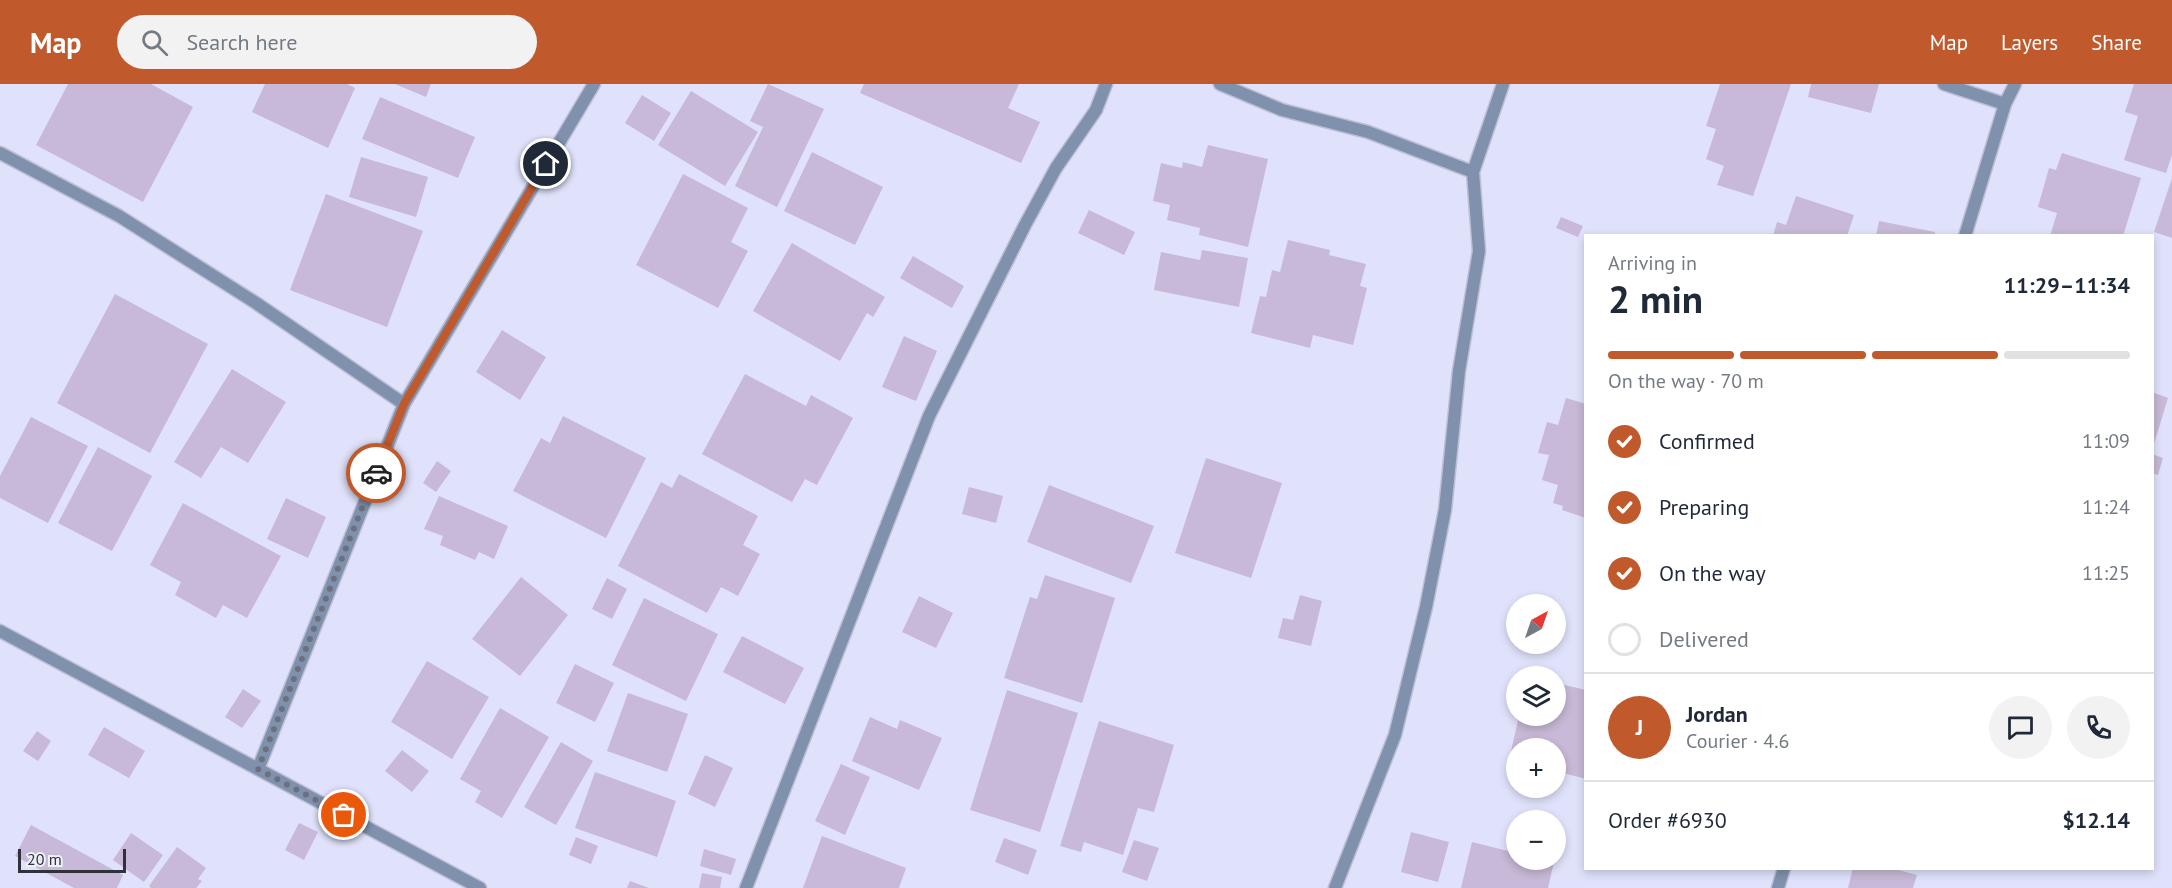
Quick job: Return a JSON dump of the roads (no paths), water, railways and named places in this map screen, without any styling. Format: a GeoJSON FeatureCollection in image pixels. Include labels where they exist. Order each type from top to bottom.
{"type":"FeatureCollection","features":[{"type":"Feature","properties":{"kind":"street"},"geometry":{"type":"LineString","coordinates":[[258,769],[404,404],[594,84]]}},
{"type":"Feature","properties":{"kind":"street"},"geometry":{"type":"LineString","coordinates":[[746,888],[929,417],[1030,216],[1056,168],[1096,110],[1106,84]]}},
{"type":"Feature","properties":{"kind":"street"},"geometry":{"type":"LineString","coordinates":[[1220,84],[1282,110],[1368,132],[1473,172]]}},
{"type":"Feature","properties":{"kind":"street"},"geometry":{"type":"LineString","coordinates":[[1335,888],[1395,735],[1426,607],[1445,510],[1458,371],[1479,251],[1473,172],[1503,84]]}},
{"type":"Feature","properties":{"kind":"street"},"geometry":{"type":"LineString","coordinates":[[1944,84],[2005,104]]}},
{"type":"Feature","properties":{"kind":"street"},"geometry":{"type":"LineString","coordinates":[[1966,234],[2005,104],[2015,84]]}},
{"type":"Feature","properties":{"kind":"street"},"geometry":{"type":"LineString","coordinates":[[0,153],[119,216],[256,303],[404,404]]}},
{"type":"Feature","properties":{"kind":"street"},"geometry":{"type":"LineString","coordinates":[[0,631],[480,888]]}},
{"type":"Feature","properties":{"kind":"street"},"geometry":{"type":"LineString","coordinates":[[1778,888],[1783,870]]}}]}
